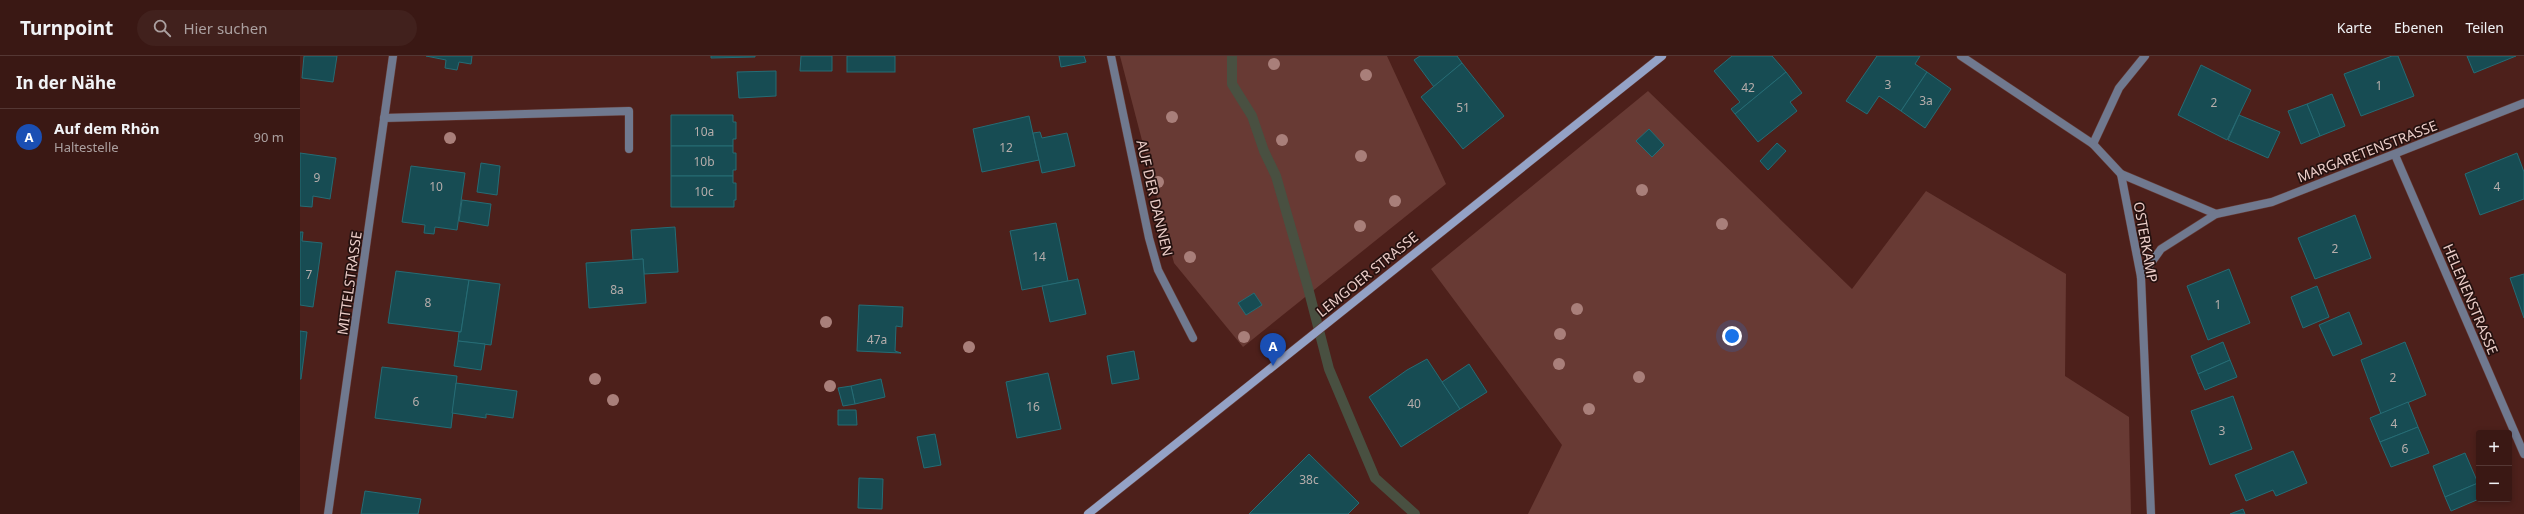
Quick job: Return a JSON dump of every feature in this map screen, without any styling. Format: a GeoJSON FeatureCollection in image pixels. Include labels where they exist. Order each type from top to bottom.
{"type":"FeatureCollection","features":[{"type":"Feature","properties":{"kind":"main road","name":"LEMGOER STRASSE"},"geometry":{"type":"LineString","coordinates":[[1088,514],[1662,56]]}},
{"type":"Feature","properties":{"kind":"street","name":"MITTELSTRASSE"},"geometry":{"type":"LineString","coordinates":[[328,514],[393,56]]}},
{"type":"Feature","properties":{"kind":"street","name":"AUF DER DANNEN"},"geometry":{"type":"LineString","coordinates":[[1111,56],[1149,238],[1156,264],[1193,338]]}},
{"type":"Feature","properties":{"kind":"street"},"geometry":{"type":"LineString","coordinates":[[1961,56],[2092,144],[2121,174],[2216,214]]}},
{"type":"Feature","properties":{"kind":"street"},"geometry":{"type":"LineString","coordinates":[[2092,144],[2119,88],[2145,56]]}},
{"type":"Feature","properties":{"kind":"street","name":"MARGARETENSTRASSE"},"geometry":{"type":"LineString","coordinates":[[2141,278],[2161,249],[2216,214],[2272,202],[2395,155],[2524,103]]}},
{"type":"Feature","properties":{"kind":"street"},"geometry":{"type":"LineString","coordinates":[[384,118],[629,111],[629,149]]}},
{"type":"Feature","properties":{"kind":"street","name":"HELENENSTRASSE"},"geometry":{"type":"LineString","coordinates":[[2395,155],[2524,454]]}},
{"type":"Feature","properties":{"kind":"street","name":"OSTERKAMP"},"geometry":{"type":"LineString","coordinates":[[2121,174],[2141,278],[2151,514]]}},
{"type":"Feature","properties":{"kind":"shaded area"},"geometry":{"type":"Polygon","coordinates":[[[1120,56],[1387,56],[1446,184],[1243,347],[1174,263],[1120,56]]]}},
{"type":"Feature","properties":{"kind":"shaded area"},"geometry":{"type":"Polygon","coordinates":[[[1648,91],[1852,289],[1926,191],[2066,274],[2065,376],[2129,417],[2131,514],[1528,514],[1562,445],[1431,269],[1648,91]]]}},
{"type":"Feature","properties":{"kind":"building"},"geometry":{"type":"Polygon","coordinates":[[[304,56],[337,56],[333,82],[302,78],[304,56]]]}},
{"type":"Feature","properties":{"kind":"building"},"geometry":{"type":"Polygon","coordinates":[[[426,56],[472,56],[471,64],[459,62],[457,70],[445,68],[446,60],[426,56]]]}},
{"type":"Feature","properties":{"kind":"building"},"geometry":{"type":"Polygon","coordinates":[[[711,56],[755,56],[755,57],[711,58],[711,56]]]}},
{"type":"Feature","properties":{"kind":"building"},"geometry":{"type":"Polygon","coordinates":[[[801,56],[832,56],[832,71],[800,71],[801,56]]]}},
{"type":"Feature","properties":{"kind":"building"},"geometry":{"type":"Polygon","coordinates":[[[847,56],[895,56],[895,72],[847,72],[847,56]]]}},
{"type":"Feature","properties":{"kind":"building"},"geometry":{"type":"Polygon","coordinates":[[[1059,56],[1084,56],[1086,62],[1061,67],[1059,56]]]}},
{"type":"Feature","properties":{"kind":"building"},"geometry":{"type":"Polygon","coordinates":[[[1420,56],[1457,56],[1462,63],[1434,87],[1414,60],[1420,56]]]}},
{"type":"Feature","properties":{"kind":"building"},"geometry":{"type":"Polygon","coordinates":[[[1732,56],[1772,56],[1786,72],[1735,114],[1731,109],[1740,102],[1714,71],[1732,56]]]}},
{"type":"Feature","properties":{"kind":"building"},"geometry":{"type":"Polygon","coordinates":[[[1877,56],[1920,56],[1915,64],[1927,72],[1901,111],[1879,96],[1867,114],[1846,101],[1877,56]]]}},
{"type":"Feature","properties":{"kind":"building"},"geometry":{"type":"Polygon","coordinates":[[[2392,56],[2398,56],[2414,96],[2361,116],[2344,74],[2392,56]]]}},
{"type":"Feature","properties":{"kind":"building"},"geometry":{"type":"Polygon","coordinates":[[[2467,56],[2516,56],[2474,73],[2467,56]]]}},
{"type":"Feature","properties":{"kind":"building"},"geometry":{"type":"Polygon","coordinates":[[[1462,63],[1504,116],[1463,149],[1421,97],[1462,63]]]}},
{"type":"Feature","properties":{"kind":"building"},"geometry":{"type":"Polygon","coordinates":[[[2201,65],[2251,90],[2227,140],[2178,115],[2201,65]]]}},
{"type":"Feature","properties":{"kind":"building"},"geometry":{"type":"Polygon","coordinates":[[[776,71],[776,96],[739,98],[737,72],[776,71]]]}},
{"type":"Feature","properties":{"kind":"building"},"geometry":{"type":"Polygon","coordinates":[[[1786,72],[1802,93],[1790,102],[1797,111],[1758,142],[1735,114],[1786,72]]]}},
{"type":"Feature","properties":{"kind":"building"},"geometry":{"type":"Polygon","coordinates":[[[1927,72],[1951,89],[1925,128],[1901,111],[1927,72]]]}},
{"type":"Feature","properties":{"kind":"building"},"geometry":{"type":"Polygon","coordinates":[[[2332,94],[2345,126],[2320,136],[2307,104],[2332,94]]]}},
{"type":"Feature","properties":{"kind":"building"},"geometry":{"type":"Polygon","coordinates":[[[2307,104],[2320,136],[2301,144],[2288,111],[2307,104]]]}},
{"type":"Feature","properties":{"kind":"building"},"geometry":{"type":"Polygon","coordinates":[[[671,115],[733,115],[733,122],[736,122],[736,139],[733,139],[733,146],[671,146],[671,115]]]}},
{"type":"Feature","properties":{"kind":"building"},"geometry":{"type":"Polygon","coordinates":[[[2239,115],[2280,132],[2268,158],[2228,140],[2239,115]]]}},
{"type":"Feature","properties":{"kind":"building"},"geometry":{"type":"Polygon","coordinates":[[[1029,116],[1039,160],[982,172],[973,129],[1029,116]]]}},
{"type":"Feature","properties":{"kind":"building"},"geometry":{"type":"Polygon","coordinates":[[[1649,129],[1664,145],[1652,157],[1636,141],[1649,129]]]}},
{"type":"Feature","properties":{"kind":"building"},"geometry":{"type":"Polygon","coordinates":[[[1040,132],[1042,138],[1067,133],[1075,166],[1042,173],[1033,133],[1040,132]]]}},
{"type":"Feature","properties":{"kind":"building"},"geometry":{"type":"Polygon","coordinates":[[[1777,143],[1786,151],[1768,170],[1760,161],[1777,143]]]}},
{"type":"Feature","properties":{"kind":"building"},"geometry":{"type":"Polygon","coordinates":[[[671,146],[733,146],[733,153],[736,153],[736,170],[733,170],[733,176],[671,176],[671,146]]]}},
{"type":"Feature","properties":{"kind":"building"},"geometry":{"type":"Polygon","coordinates":[[[300,153],[336,158],[330,199],[313,196],[312,207],[300,206],[300,153]]]}},
{"type":"Feature","properties":{"kind":"building"},"geometry":{"type":"Polygon","coordinates":[[[2517,153],[2524,172],[2524,199],[2480,215],[2465,174],[2517,153]]]}},
{"type":"Feature","properties":{"kind":"building"},"geometry":{"type":"Polygon","coordinates":[[[481,163],[500,166],[497,195],[477,192],[481,163]]]}},
{"type":"Feature","properties":{"kind":"building"},"geometry":{"type":"Polygon","coordinates":[[[411,166],[465,173],[457,230],[435,227],[434,234],[424,233],[425,225],[402,222],[411,166]]]}},
{"type":"Feature","properties":{"kind":"building"},"geometry":{"type":"Polygon","coordinates":[[[671,176],[733,176],[733,183],[736,183],[736,200],[734,200],[734,207],[671,207],[671,176]]]}},
{"type":"Feature","properties":{"kind":"building"},"geometry":{"type":"Polygon","coordinates":[[[462,200],[491,204],[488,226],[459,221],[462,200]]]}},
{"type":"Feature","properties":{"kind":"building"},"geometry":{"type":"Polygon","coordinates":[[[2355,215],[2371,258],[2315,279],[2298,238],[2355,215]]]}},
{"type":"Feature","properties":{"kind":"building"},"geometry":{"type":"Polygon","coordinates":[[[1056,223],[1068,281],[1022,290],[1010,231],[1056,223]]]}},
{"type":"Feature","properties":{"kind":"building"},"geometry":{"type":"Polygon","coordinates":[[[675,227],[678,272],[644,274],[643,259],[633,260],[631,230],[675,227]]]}},
{"type":"Feature","properties":{"kind":"building"},"geometry":{"type":"Polygon","coordinates":[[[300,232],[303,232],[302,241],[322,243],[313,307],[300,305],[300,232]]]}},
{"type":"Feature","properties":{"kind":"building"},"geometry":{"type":"Polygon","coordinates":[[[643,259],[646,303],[589,308],[586,263],[643,259]]]}},
{"type":"Feature","properties":{"kind":"building"},"geometry":{"type":"Polygon","coordinates":[[[2229,269],[2250,323],[2208,340],[2187,286],[2229,269]]]}},
{"type":"Feature","properties":{"kind":"building"},"geometry":{"type":"Polygon","coordinates":[[[396,271],[469,280],[461,332],[388,323],[396,271]]]}},
{"type":"Feature","properties":{"kind":"building"},"geometry":{"type":"Polygon","coordinates":[[[2524,274],[2524,318],[2510,278],[2524,274]]]}},
{"type":"Feature","properties":{"kind":"building"},"geometry":{"type":"Polygon","coordinates":[[[1078,279],[1086,314],[1050,322],[1042,286],[1078,279]]]}},
{"type":"Feature","properties":{"kind":"building"},"geometry":{"type":"Polygon","coordinates":[[[469,280],[500,284],[491,345],[458,341],[459,332],[461,332],[469,280]]]}},
{"type":"Feature","properties":{"kind":"building"},"geometry":{"type":"Polygon","coordinates":[[[2317,286],[2329,317],[2303,328],[2291,297],[2317,286]]]}},
{"type":"Feature","properties":{"kind":"building"},"geometry":{"type":"Polygon","coordinates":[[[1254,293],[1262,305],[1246,315],[1238,303],[1254,293]]]}},
{"type":"Feature","properties":{"kind":"building"},"geometry":{"type":"Polygon","coordinates":[[[859,305],[903,307],[902,327],[896,326],[895,351],[901,353],[857,351],[859,305]]]}},
{"type":"Feature","properties":{"kind":"building"},"geometry":{"type":"Polygon","coordinates":[[[2349,312],[2362,344],[2333,356],[2319,325],[2349,312]]]}},
{"type":"Feature","properties":{"kind":"building"},"geometry":{"type":"Polygon","coordinates":[[[300,331],[307,332],[301,379],[300,379],[300,331]]]}},
{"type":"Feature","properties":{"kind":"building"},"geometry":{"type":"Polygon","coordinates":[[[458,341],[485,344],[481,370],[454,366],[458,341]]]}},
{"type":"Feature","properties":{"kind":"building"},"geometry":{"type":"Polygon","coordinates":[[[2223,342],[2230,360],[2198,374],[2191,356],[2223,342]]]}},
{"type":"Feature","properties":{"kind":"building"},"geometry":{"type":"Polygon","coordinates":[[[2405,342],[2426,395],[2381,414],[2361,360],[2405,342]]]}},
{"type":"Feature","properties":{"kind":"building"},"geometry":{"type":"Polygon","coordinates":[[[1134,351],[1139,379],[1112,384],[1107,356],[1134,351]]]}},
{"type":"Feature","properties":{"kind":"building"},"geometry":{"type":"Polygon","coordinates":[[[1427,359],[1460,409],[1401,447],[1369,397],[1407,370],[1427,359]]]}},
{"type":"Feature","properties":{"kind":"building"},"geometry":{"type":"Polygon","coordinates":[[[2230,360],[2237,377],[2205,390],[2198,374],[2230,360]]]}},
{"type":"Feature","properties":{"kind":"building"},"geometry":{"type":"Polygon","coordinates":[[[1469,364],[1487,392],[1460,409],[1442,382],[1469,364]]]}},
{"type":"Feature","properties":{"kind":"building"},"geometry":{"type":"Polygon","coordinates":[[[382,367],[457,376],[451,428],[375,418],[382,367]]]}},
{"type":"Feature","properties":{"kind":"building"},"geometry":{"type":"Polygon","coordinates":[[[1048,373],[1061,429],[1017,438],[1006,382],[1048,373]]]}},
{"type":"Feature","properties":{"kind":"building"},"geometry":{"type":"Polygon","coordinates":[[[881,379],[885,397],[855,404],[851,386],[881,379]]]}},
{"type":"Feature","properties":{"kind":"building"},"geometry":{"type":"Polygon","coordinates":[[[456,383],[517,391],[513,418],[486,414],[486,418],[452,413],[456,383]]]}},
{"type":"Feature","properties":{"kind":"building"},"geometry":{"type":"Polygon","coordinates":[[[851,386],[855,404],[843,406],[838,388],[851,386]]]}},
{"type":"Feature","properties":{"kind":"building"},"geometry":{"type":"Polygon","coordinates":[[[2233,396],[2252,449],[2210,465],[2191,411],[2233,396]]]}},
{"type":"Feature","properties":{"kind":"building"},"geometry":{"type":"Polygon","coordinates":[[[2408,402],[2418,427],[2380,442],[2370,418],[2408,402]]]}},
{"type":"Feature","properties":{"kind":"building"},"geometry":{"type":"Polygon","coordinates":[[[838,410],[856,410],[857,425],[838,425],[838,410]]]}},
{"type":"Feature","properties":{"kind":"building"},"geometry":{"type":"Polygon","coordinates":[[[2418,427],[2429,453],[2391,467],[2380,442],[2418,427]]]}},
{"type":"Feature","properties":{"kind":"building"},"geometry":{"type":"Polygon","coordinates":[[[935,434],[941,465],[924,468],[917,437],[935,434]]]}},
{"type":"Feature","properties":{"kind":"building"},"geometry":{"type":"Polygon","coordinates":[[[2293,451],[2307,483],[2276,496],[2273,490],[2246,501],[2235,475],[2293,451]]]}},
{"type":"Feature","properties":{"kind":"building"},"geometry":{"type":"Polygon","coordinates":[[[2465,453],[2476,478],[2476,484],[2445,497],[2433,466],[2465,453]]]}},
{"type":"Feature","properties":{"kind":"building"},"geometry":{"type":"Polygon","coordinates":[[[1309,454],[1359,503],[1348,514],[1249,514],[1309,454]]]}},
{"type":"Feature","properties":{"kind":"building"},"geometry":{"type":"Polygon","coordinates":[[[859,478],[883,479],[882,509],[858,508],[859,478]]]}},
{"type":"Feature","properties":{"kind":"building"},"geometry":{"type":"Polygon","coordinates":[[[2476,484],[2476,500],[2451,511],[2445,497],[2476,484]]]}},
{"type":"Feature","properties":{"kind":"building"},"geometry":{"type":"Polygon","coordinates":[[[365,491],[421,499],[418,514],[361,514],[365,491]]]}},
{"type":"Feature","properties":{"kind":"building"},"geometry":{"type":"Polygon","coordinates":[[[2243,509],[2245,514],[2230,514],[2243,509]]]}},
{"type":"Feature","properties":{"kind":"waterway"},"geometry":{"type":"LineString","coordinates":[[1232,56],[1232,84],[1252,116],[1264,151],[1276,176],[1307,284],[1329,369],[1375,478],[1415,514]]}},
{"type":"Feature","properties":{"kind":"place","name":"Auf dem Rhön"},"geometry":{"type":"Point","coordinates":[1273,366]}}]}
